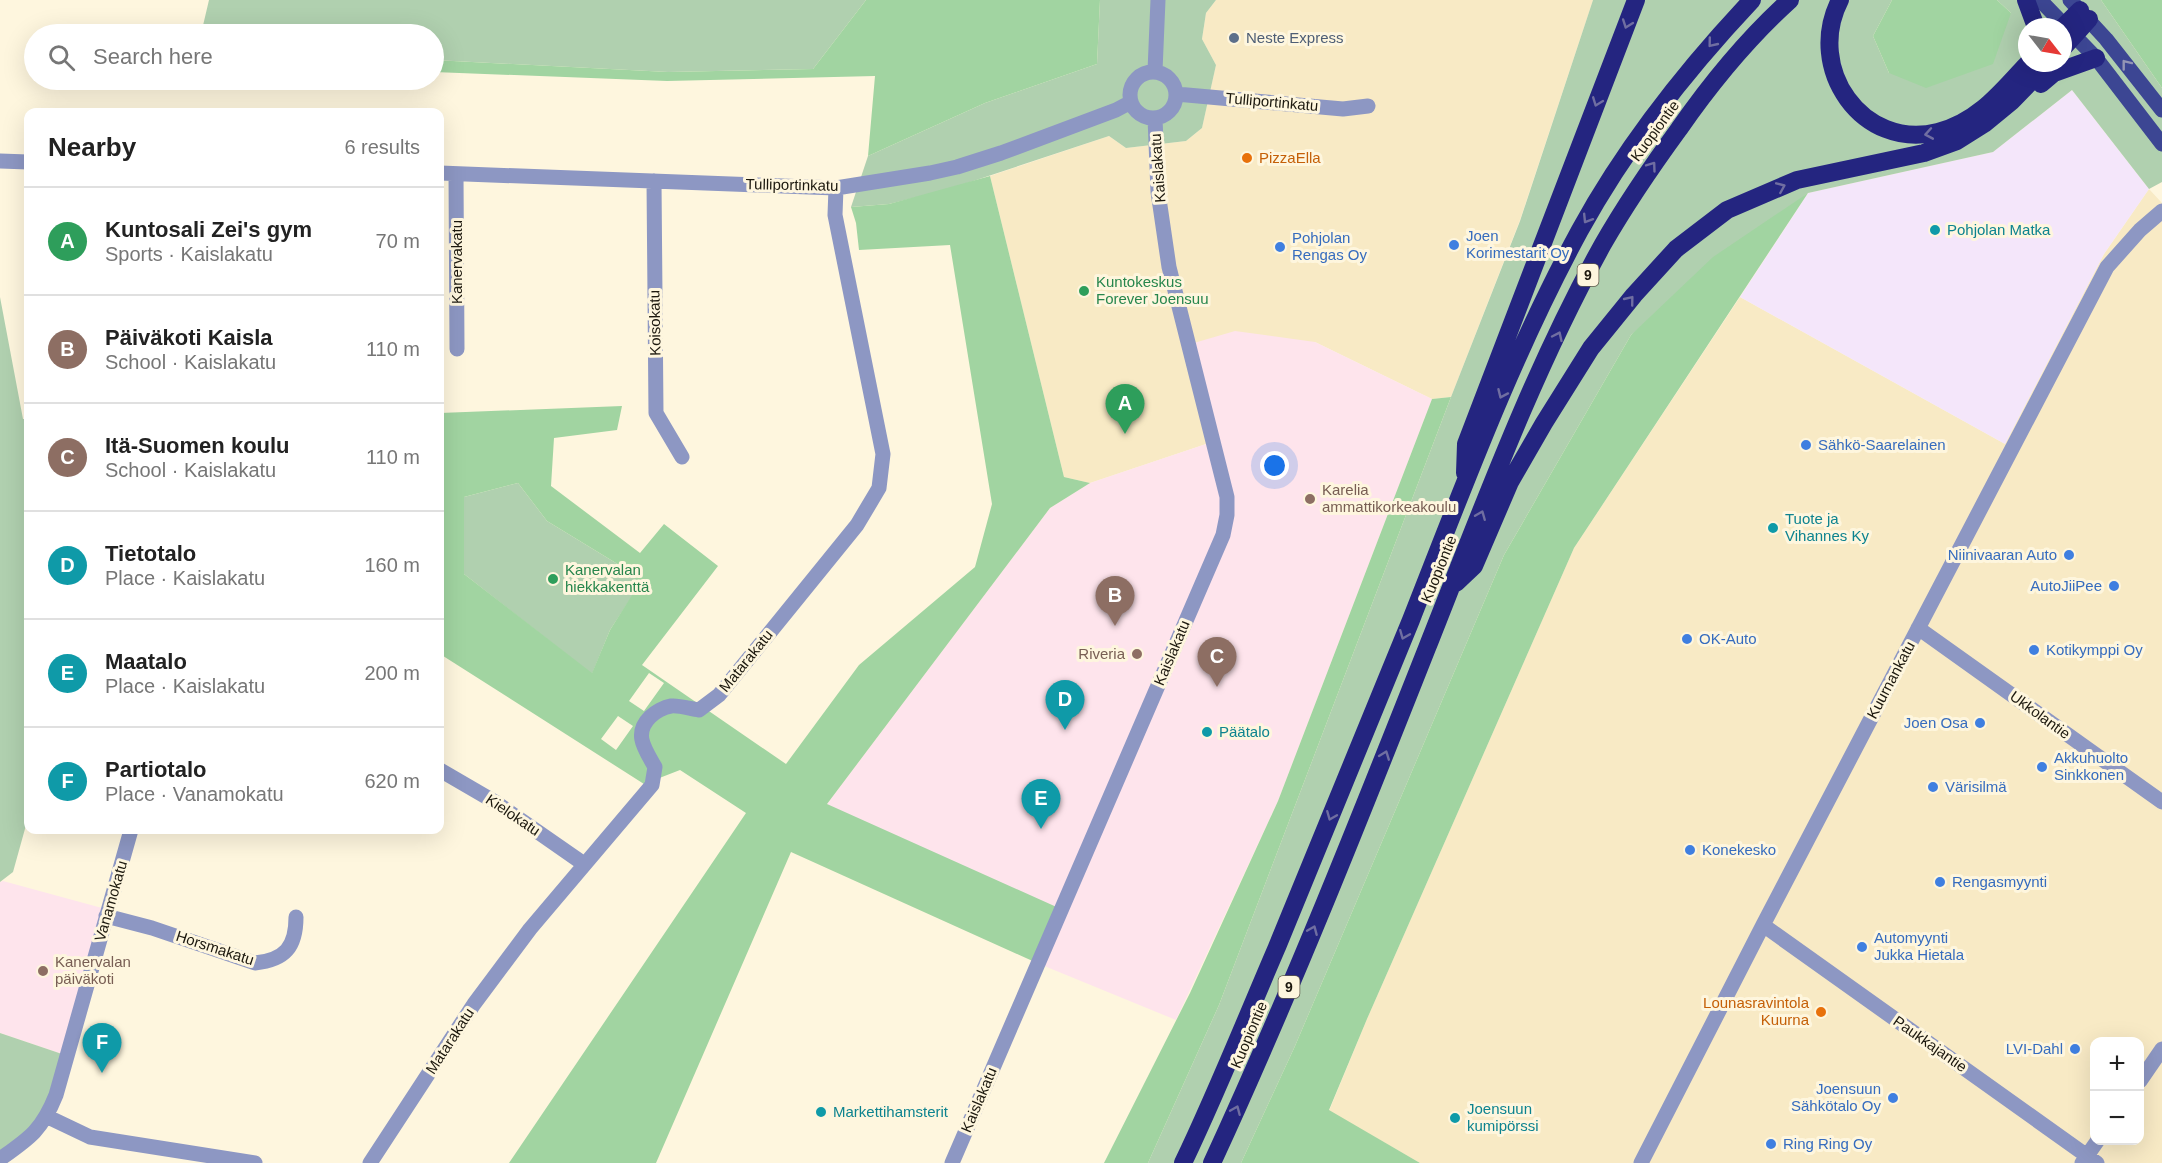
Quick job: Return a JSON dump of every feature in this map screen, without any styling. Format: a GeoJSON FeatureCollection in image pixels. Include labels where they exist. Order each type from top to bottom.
{"type":"FeatureCollection","features":[{"type":"Feature","properties":{"kind":"highway"},"geometry":{"type":"LineString","coordinates":[[1465,483],[1466,444],[1636,0]]}},
{"type":"Feature","properties":{"kind":"highway","name":"Kuopiontie"},"geometry":{"type":"LineString","coordinates":[[1183,1163],[1300,890],[1505,387],[1546,298],[1581,228],[1623,160],[1673,92],[1720,34],[1752,0]]}},
{"type":"Feature","properties":{"kind":"highway","name":"Kuopiontie"},"geometry":{"type":"LineString","coordinates":[[1212,1163],[1364,809],[1525,407],[1570,310],[1603,244],[1644,177],[1695,106],[1738,53],[1790,0]]}},
{"type":"Feature","properties":{"kind":"highway"},"geometry":{"type":"LineString","coordinates":[[1840,0],[1834,13],[1828,45],[1833,74],[1845,97],[1871,121],[1894,132],[1917,136],[1940,132],[1967,121],[1989,106],[2020,72]]}},
{"type":"Feature","properties":{"kind":"highway"},"geometry":{"type":"LineString","coordinates":[[2026,0],[2033,18]]}},
{"type":"Feature","properties":{"kind":"highway"},"geometry":{"type":"LineString","coordinates":[[2072,24],[2079,10]]}},
{"type":"Feature","properties":{"kind":"highway"},"geometry":{"type":"LineString","coordinates":[[2012,101],[2027,96],[2054,73],[2096,58]]}},
{"type":"Feature","properties":{"kind":"highway"},"geometry":{"type":"LineString","coordinates":[[1451,589],[1474,566],[1510,482],[1592,348],[1634,294],[1676,249],[1728,210],[1797,180],[1924,153],[1957,141],[1984,124],[2012,101],[2040,72]]}},
{"type":"Feature","properties":{"kind":"main road"},"geometry":{"type":"LineString","coordinates":[[2040,0],[2054,18]]}},
{"type":"Feature","properties":{"kind":"main road"},"geometry":{"type":"LineString","coordinates":[[2079,10],[2162,110]]}},
{"type":"Feature","properties":{"kind":"main road"},"geometry":{"type":"LineString","coordinates":[[2072,38],[2096,58],[2162,144]]}},
{"type":"Feature","properties":{"kind":"street"},"geometry":{"type":"LineString","coordinates":[[1155,71],[1158,0]]}},
{"type":"Feature","properties":{"kind":"street"},"geometry":{"type":"LineString","coordinates":[[1155,71],[1168,77],[1174,85],[1176,94],[1172,108],[1164,115],[1155,118],[1140,114],[1131,102],[1130,92],[1139,76],[1155,71]]}},
{"type":"Feature","properties":{"kind":"street","name":"Tulliportinkatu"},"geometry":{"type":"LineString","coordinates":[[1176,94],[1343,109],[1368,105]]}},
{"type":"Feature","properties":{"kind":"street","name":"Tulliportinkatu"},"geometry":{"type":"LineString","coordinates":[[444,173],[836,188],[957,167],[1012,149],[1116,110],[1131,102]]}},
{"type":"Feature","properties":{"kind":"street","name":"Kaislakatu"},"geometry":{"type":"LineString","coordinates":[[952,1163],[1223,535],[1227,515],[1227,497],[1168,267],[1158,192],[1155,118]]}},
{"type":"Feature","properties":{"kind":"street"},"geometry":{"type":"LineString","coordinates":[[0,161],[24,162]]}},
{"type":"Feature","properties":{"kind":"street","name":"Kanervakatu"},"geometry":{"type":"LineString","coordinates":[[456,174],[457,349]]}},
{"type":"Feature","properties":{"kind":"street","name":"Koisokatu"},"geometry":{"type":"LineString","coordinates":[[654,181],[656,412],[682,457]]}},
{"type":"Feature","properties":{"kind":"street","name":"Matarakatu"},"geometry":{"type":"LineString","coordinates":[[370,1163],[474,1004],[531,929],[652,785],[655,767],[644,747],[641,733],[643,724],[654,713],[671,706],[699,710],[719,695],[856,525],[879,488],[883,454],[836,215],[836,188]]}},
{"type":"Feature","properties":{"kind":"street","name":"Kuurnankatu"},"geometry":{"type":"LineString","coordinates":[[1641,1163],[1762,925],[2107,267],[2140,230],[2162,212]]}},
{"type":"Feature","properties":{"kind":"street","name":"Ukkolantie"},"geometry":{"type":"LineString","coordinates":[[1918,628],[2162,802]]}},
{"type":"Feature","properties":{"kind":"street","name":"Kielokatu"},"geometry":{"type":"LineString","coordinates":[[444,772],[495,802],[584,864]]}},
{"type":"Feature","properties":{"kind":"street","name":"Vanamokatu"},"geometry":{"type":"LineString","coordinates":[[0,1160],[33,1136],[48,1117],[130,834]]}},
{"type":"Feature","properties":{"kind":"street","name":"Horsmakatu"},"geometry":{"type":"LineString","coordinates":[[106,916],[152,928],[255,963],[273,961],[285,951],[296,932],[296,917]]}},
{"type":"Feature","properties":{"kind":"street","name":"Paukkajantie"},"geometry":{"type":"LineString","coordinates":[[1762,925],[2089,1161]]}},
{"type":"Feature","properties":{"kind":"street"},"geometry":{"type":"LineString","coordinates":[[2144,1074],[2162,1049]]}},
{"type":"Feature","properties":{"kind":"street"},"geometry":{"type":"LineString","coordinates":[[48,1117],[90,1137],[255,1163]]}},
{"type":"Feature","properties":{"kind":"street"},"geometry":{"type":"LineString","coordinates":[[2089,1161],[2096,1145]]}},
{"type":"Feature","properties":{"kind":"shaded area"},"geometry":{"type":"Polygon","coordinates":[[[1216,0],[1593,0],[1520,220],[1451,397],[1432,399],[1315,342],[1212,442],[1090,483],[1064,477],[990,176],[1109,136],[1126,148],[1186,141],[1202,128],[1216,65],[1202,39],[1206,13],[1216,0]]]}},
{"type":"Feature","properties":{"kind":"shaded area"},"geometry":{"type":"Polygon","coordinates":[[[2072,90],[2149,189],[2104,254],[2005,444],[1740,297],[1808,193],[1993,152],[2072,90]]]}},
{"type":"Feature","properties":{"kind":"shaded area"},"geometry":{"type":"Polygon","coordinates":[[[2149,189],[2162,203],[2162,1163],[1420,1163],[1329,1111],[1367,1019],[1574,548],[1740,297],[2005,444],[2104,254],[2149,189]]]}},
{"type":"Feature","properties":{"kind":"shaded area","name":"Riveria"},"geometry":{"type":"Polygon","coordinates":[[[1235,331],[1315,342],[1432,399],[1278,801],[1176,1020],[1037,963],[827,804],[1050,508],[1090,483],[1212,442],[1187,345],[1235,331]]]}},
{"type":"Feature","properties":{"kind":"shaded area","name":"Kanervalan päiväkoti"},"geometry":{"type":"Polygon","coordinates":[[[0,882],[102,908],[62,1054],[0,1033],[0,882]]]}},
{"type":"Feature","properties":{"kind":"green space"},"geometry":{"type":"Polygon","coordinates":[[[209,0],[866,0],[813,69],[668,72],[444,61],[444,24],[203,24],[209,0]]]}},
{"type":"Feature","properties":{"kind":"green space"},"geometry":{"type":"Polygon","coordinates":[[[866,0],[1100,0],[1097,64],[985,103],[868,156],[875,76],[667,81],[444,72],[444,61],[668,72],[813,69],[866,0]]]}},
{"type":"Feature","properties":{"kind":"green space"},"geometry":{"type":"Polygon","coordinates":[[[1100,0],[1216,0],[1206,13],[1202,39],[1216,65],[1202,128],[1186,141],[1126,148],[1109,136],[949,189],[889,204],[851,207],[868,156],[985,103],[1097,64],[1100,0]]]}},
{"type":"Feature","properties":{"kind":"green space"},"geometry":{"type":"Polygon","coordinates":[[[1593,0],[1892,0],[1873,36],[1889,73],[2011,13],[1997,0],[2101,0],[2162,88],[2162,182],[2149,189],[2072,90],[1993,152],[1808,193],[1631,335],[1504,555],[1295,1046],[1241,1163],[1148,1163],[1219,1005],[1520,221],[1593,0]]]}},
{"type":"Feature","properties":{"kind":"green space"},"geometry":{"type":"Polygon","coordinates":[[[1892,0],[1997,0],[2011,13],[1993,64],[1926,88],[1889,73],[1873,36],[1892,0]]]}},
{"type":"Feature","properties":{"kind":"green space"},"geometry":{"type":"Polygon","coordinates":[[[2101,0],[2162,0],[2162,88],[2101,0]]]}},
{"type":"Feature","properties":{"kind":"green space"},"geometry":{"type":"Polygon","coordinates":[[[990,176],[1064,477],[1090,483],[1050,508],[827,804],[1061,909],[1037,963],[791,852],[656,1163],[509,1163],[746,813],[680,770],[644,784],[444,657],[444,413],[622,406],[617,430],[554,438],[551,486],[640,553],[664,524],[718,566],[642,665],[786,764],[859,665],[975,567],[992,504],[950,245],[859,250],[856,223],[851,207],[889,204],[990,176]],[[518,483],[464,497],[464,574],[592,673],[610,630],[639,584],[629,571],[547,521],[518,483]],[[649,673],[629,701],[644,711],[664,683],[649,673]],[[618,716],[601,739],[616,750],[633,726],[618,716]]]}},
{"type":"Feature","properties":{"kind":"green space"},"geometry":{"type":"Polygon","coordinates":[[[1808,193],[1574,548],[1329,1110],[1420,1163],[1241,1163],[1295,1046],[1504,555],[1631,335],[1713,257],[1808,193]]]}},
{"type":"Feature","properties":{"kind":"green space"},"geometry":{"type":"Polygon","coordinates":[[[0,297],[24,419],[24,832],[13,872],[0,882],[0,297]]]}},
{"type":"Feature","properties":{"kind":"green space"},"geometry":{"type":"Polygon","coordinates":[[[1451,397],[1219,1005],[1148,1163],[1104,1163],[1190,993],[1278,801],[1432,399],[1451,397]]]}},
{"type":"Feature","properties":{"kind":"green space","name":"Kanervalan hiekkakenttä"},"geometry":{"type":"Polygon","coordinates":[[[518,483],[547,521],[629,571],[640,584],[610,630],[592,674],[464,574],[464,497],[518,483]]]}},
{"type":"Feature","properties":{"kind":"green space"},"geometry":{"type":"Polygon","coordinates":[[[0,1033],[62,1054],[48,1106],[27,1131],[0,1151],[0,1033]]]}},
{"type":"Feature","properties":{"kind":"place","name":"Neste Express"},"geometry":{"type":"Point","coordinates":[1234,38]}},
{"type":"Feature","properties":{"kind":"place","name":"PizzaElla"},"geometry":{"type":"Point","coordinates":[1247,158]}},
{"type":"Feature","properties":{"kind":"place","name":"Pohjolan Matka"},"geometry":{"type":"Point","coordinates":[1935,230]}},
{"type":"Feature","properties":{"kind":"place","name":"Joen Korimestarit Oy"},"geometry":{"type":"Point","coordinates":[1454,245]}},
{"type":"Feature","properties":{"kind":"place","name":"Pohjolan Rengas Oy"},"geometry":{"type":"Point","coordinates":[1280,247]}},
{"type":"Feature","properties":{"kind":"place","name":"Kuntokeskus Forever Joensuu"},"geometry":{"type":"Point","coordinates":[1084,291]}},
{"type":"Feature","properties":{"kind":"place","name":"Kuntosali Zei's gym"},"geometry":{"type":"Point","coordinates":[1125,434]}},
{"type":"Feature","properties":{"kind":"place","name":"Sähkö-Saarelainen"},"geometry":{"type":"Point","coordinates":[1806,445]}},
{"type":"Feature","properties":{"kind":"place","name":"Karelia ammattikorkeakoulu"},"geometry":{"type":"Point","coordinates":[1310,499]}},
{"type":"Feature","properties":{"kind":"place","name":"Tuote ja Vihannes Ky"},"geometry":{"type":"Point","coordinates":[1773,528]}},
{"type":"Feature","properties":{"kind":"place","name":"Niinivaaran Auto"},"geometry":{"type":"Point","coordinates":[2069,555]}},
{"type":"Feature","properties":{"kind":"place","name":"Kanervalan hiekkakenttä"},"geometry":{"type":"Point","coordinates":[553,579]}},
{"type":"Feature","properties":{"kind":"place","name":"AutoJiiPee"},"geometry":{"type":"Point","coordinates":[2114,586]}},
{"type":"Feature","properties":{"kind":"place","name":"Päiväkoti Kaisla"},"geometry":{"type":"Point","coordinates":[1115,626]}},
{"type":"Feature","properties":{"kind":"place","name":"OK-Auto"},"geometry":{"type":"Point","coordinates":[1687,639]}},
{"type":"Feature","properties":{"kind":"place","name":"Kotikymppi Oy"},"geometry":{"type":"Point","coordinates":[2034,650]}},
{"type":"Feature","properties":{"kind":"place","name":"Riveria"},"geometry":{"type":"Point","coordinates":[1137,654]}},
{"type":"Feature","properties":{"kind":"place","name":"Itä-Suomen koulu"},"geometry":{"type":"Point","coordinates":[1217,687]}},
{"type":"Feature","properties":{"kind":"place","name":"Joen Osa"},"geometry":{"type":"Point","coordinates":[1980,723]}},
{"type":"Feature","properties":{"kind":"place","name":"Tietotalo"},"geometry":{"type":"Point","coordinates":[1065,730]}},
{"type":"Feature","properties":{"kind":"place","name":"Päätalo"},"geometry":{"type":"Point","coordinates":[1207,732]}},
{"type":"Feature","properties":{"kind":"place","name":"Akkuhuolto Sinkkonen"},"geometry":{"type":"Point","coordinates":[2042,767]}},
{"type":"Feature","properties":{"kind":"place","name":"Värisilmä"},"geometry":{"type":"Point","coordinates":[1933,787]}},
{"type":"Feature","properties":{"kind":"place","name":"Maatalo"},"geometry":{"type":"Point","coordinates":[1041,829]}},
{"type":"Feature","properties":{"kind":"place","name":"Konekesko"},"geometry":{"type":"Point","coordinates":[1690,850]}},
{"type":"Feature","properties":{"kind":"place","name":"Rengasmyynti"},"geometry":{"type":"Point","coordinates":[1940,882]}},
{"type":"Feature","properties":{"kind":"place","name":"Automyynti Jukka Hietala"},"geometry":{"type":"Point","coordinates":[1862,947]}},
{"type":"Feature","properties":{"kind":"place","name":"Kanervalan päiväkoti"},"geometry":{"type":"Point","coordinates":[43,971]}},
{"type":"Feature","properties":{"kind":"place","name":"Lounasravintola Kuurna"},"geometry":{"type":"Point","coordinates":[1821,1012]}},
{"type":"Feature","properties":{"kind":"place","name":"LVI-Dahl"},"geometry":{"type":"Point","coordinates":[2075,1049]}},
{"type":"Feature","properties":{"kind":"place","name":"Partiotalo"},"geometry":{"type":"Point","coordinates":[102,1073]}},
{"type":"Feature","properties":{"kind":"place","name":"Joensuun Sähkötalo Oy"},"geometry":{"type":"Point","coordinates":[1893,1098]}},
{"type":"Feature","properties":{"kind":"place","name":"Markettihamsterit"},"geometry":{"type":"Point","coordinates":[821,1112]}},
{"type":"Feature","properties":{"kind":"place","name":"Joensuun kumipörssi"},"geometry":{"type":"Point","coordinates":[1455,1118]}},
{"type":"Feature","properties":{"kind":"place","name":"Ring Ring Oy"},"geometry":{"type":"Point","coordinates":[1771,1144]}}]}
